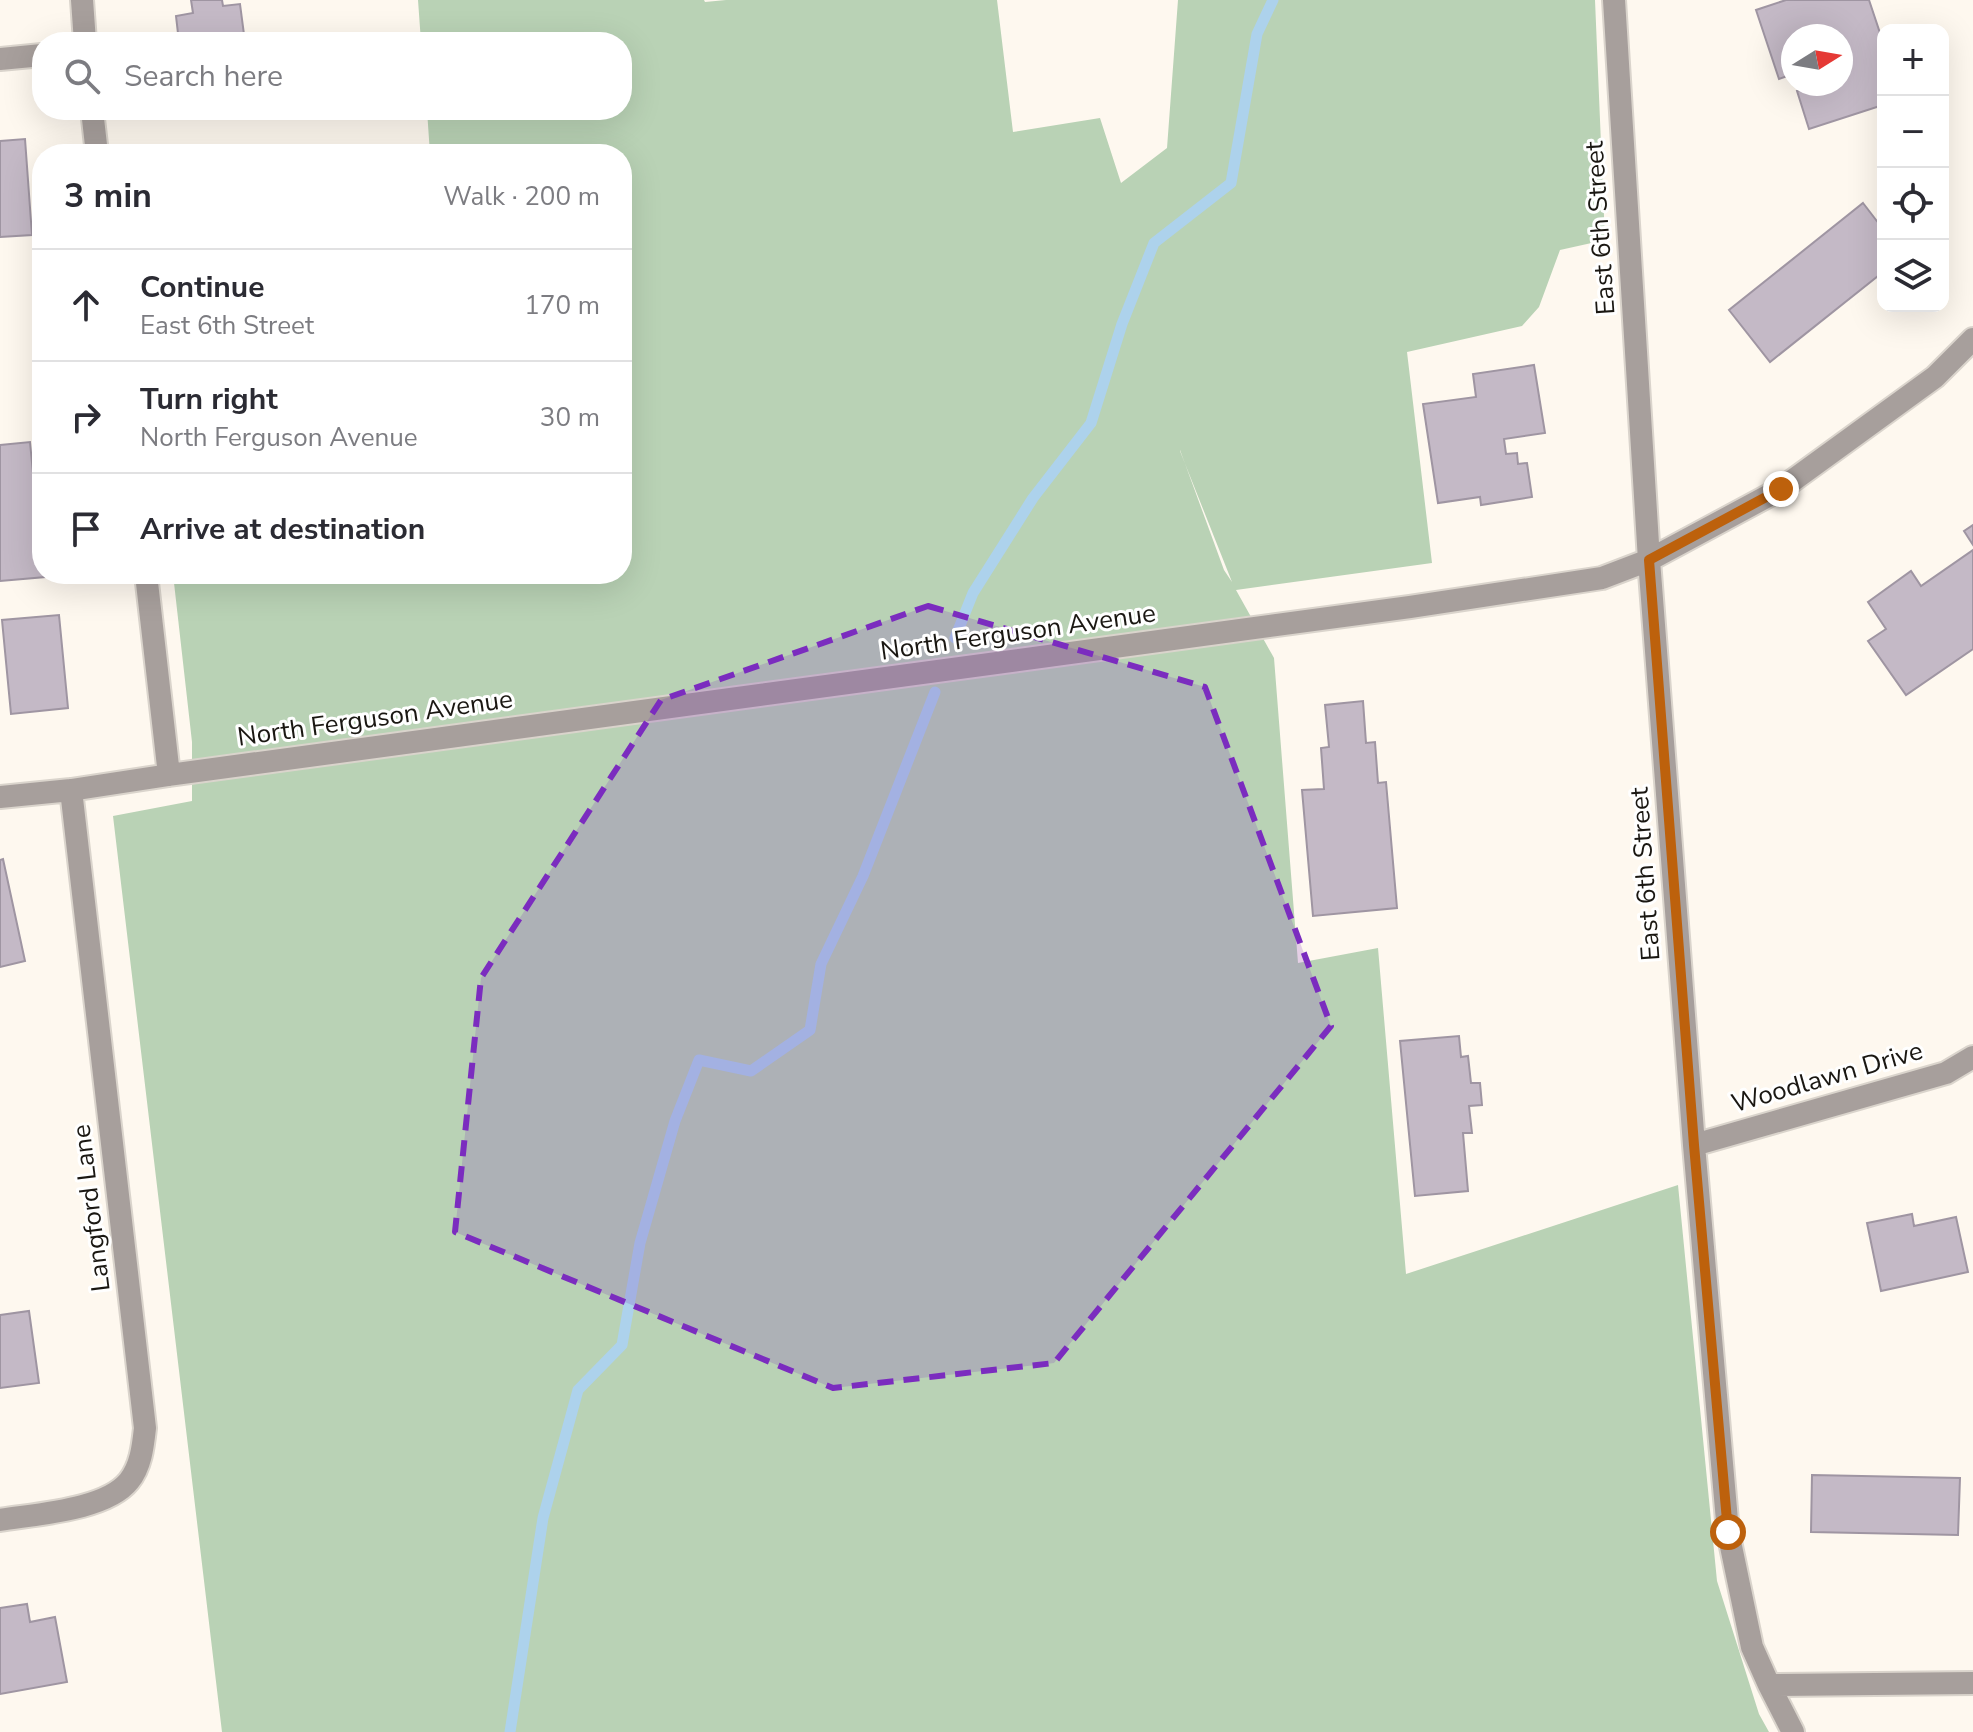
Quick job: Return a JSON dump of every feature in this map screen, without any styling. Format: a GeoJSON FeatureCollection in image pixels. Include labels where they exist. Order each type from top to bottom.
{"type":"FeatureCollection","features":[{"type":"Feature","properties":{"kind":"street"},"geometry":{"type":"LineString","coordinates":[[82,0],[84,32]]}},
{"type":"Feature","properties":{"kind":"street","name":"East 6th Street"},"geometry":{"type":"LineString","coordinates":[[1614,0],[1649,560],[1694,1145],[1728,1532],[1752,1647],[1793,1732]]}},
{"type":"Feature","properties":{"kind":"street"},"geometry":{"type":"LineString","coordinates":[[0,59],[32,56]]}},
{"type":"Feature","properties":{"kind":"street"},"geometry":{"type":"LineString","coordinates":[[93,120],[96,144]]}},
{"type":"Feature","properties":{"kind":"street","name":"North Ferguson Avenue"},"geometry":{"type":"LineString","coordinates":[[0,797],[71,790],[1410,607],[1602,578],[1649,560],[1781,489],[1935,377],[1973,339]]}},
{"type":"Feature","properties":{"kind":"street"},"geometry":{"type":"LineString","coordinates":[[147,584],[169,775]]}},
{"type":"Feature","properties":{"kind":"street","name":"Langford Lane"},"geometry":{"type":"LineString","coordinates":[[0,1520],[76,1508],[107,1498],[129,1482],[142,1456],[145,1428],[71,790]]}},
{"type":"Feature","properties":{"kind":"street","name":"Woodlawn Drive"},"geometry":{"type":"LineString","coordinates":[[1694,1145],[1946,1073],[1973,1057]]}},
{"type":"Feature","properties":{"kind":"street"},"geometry":{"type":"LineString","coordinates":[[1769,1685],[1973,1683]]}},
{"type":"Feature","properties":{"kind":"highlighted area"},"geometry":{"type":"Polygon","coordinates":[[[928,606],[1205,687],[1331,1026],[1054,1363],[833,1388],[455,1232],[481,978],[661,700],[928,606]]]}},
{"type":"Feature","properties":{"kind":"green space"},"geometry":{"type":"Polygon","coordinates":[[[418,0],[997,0],[1013,132],[1100,118],[1121,183],[1167,148],[1178,0],[1595,0],[1605,240],[1560,250],[1539,307],[1522,326],[1407,352],[1432,563],[1236,590],[1274,658],[1298,963],[1378,948],[1406,1274],[1678,1185],[1717,1581],[1759,1714],[1769,1732],[222,1732],[113,816],[192,801],[192,742],[174,584],[632,584],[632,144],[429,144],[428,120],[632,120],[632,32],[420,32],[418,0]],[[1185,463],[1224,570],[1232,582],[1185,463]]]}},
{"type":"Feature","properties":{"kind":"building"},"geometry":{"type":"Polygon","coordinates":[[[191,0],[222,0],[223,6],[240,4],[244,32],[178,32],[176,16],[193,13],[191,0]]]}},
{"type":"Feature","properties":{"kind":"building"},"geometry":{"type":"Polygon","coordinates":[[[1786,0],[1869,0],[1877,24],[1877,107],[1809,129],[1799,96],[1853,96],[1853,24],[1781,24],[1779,79],[1756,10],[1786,0]]]}},
{"type":"Feature","properties":{"kind":"building"},"geometry":{"type":"Polygon","coordinates":[[[25,139],[32,235],[0,237],[0,141],[25,139]]]}},
{"type":"Feature","properties":{"kind":"building"},"geometry":{"type":"Polygon","coordinates":[[[1863,203],[1877,221],[1877,277],[1770,362],[1729,310],[1863,203]]]}},
{"type":"Feature","properties":{"kind":"building"},"geometry":{"type":"Polygon","coordinates":[[[1534,365],[1545,433],[1504,439],[1506,454],[1517,453],[1518,464],[1527,463],[1532,497],[1481,505],[1480,497],[1438,503],[1423,404],[1476,397],[1473,374],[1534,365]]]}},
{"type":"Feature","properties":{"kind":"building"},"geometry":{"type":"Polygon","coordinates":[[[30,442],[32,578],[0,581],[0,445],[30,442]]]}},
{"type":"Feature","properties":{"kind":"building"},"geometry":{"type":"Polygon","coordinates":[[[1973,525],[1973,545],[1964,531],[1973,525]]]}},
{"type":"Feature","properties":{"kind":"building"},"geometry":{"type":"Polygon","coordinates":[[[1973,550],[1973,649],[1906,695],[1868,641],[1886,629],[1868,602],[1911,571],[1921,586],[1973,550]]]}},
{"type":"Feature","properties":{"kind":"building"},"geometry":{"type":"Polygon","coordinates":[[[59,615],[68,708],[11,714],[2,620],[59,615]]]}},
{"type":"Feature","properties":{"kind":"building"},"geometry":{"type":"Polygon","coordinates":[[[1363,701],[1366,743],[1375,742],[1378,783],[1386,782],[1397,908],[1313,916],[1302,790],[1324,789],[1321,748],[1329,747],[1325,705],[1363,701]]]}},
{"type":"Feature","properties":{"kind":"building"},"geometry":{"type":"Polygon","coordinates":[[[3,859],[25,961],[0,967],[0,860],[3,859]]]}},
{"type":"Feature","properties":{"kind":"building"},"geometry":{"type":"Polygon","coordinates":[[[1459,1036],[1461,1057],[1468,1056],[1471,1083],[1480,1083],[1482,1105],[1469,1106],[1472,1133],[1463,1133],[1468,1191],[1415,1196],[1400,1041],[1459,1036]]]}},
{"type":"Feature","properties":{"kind":"building"},"geometry":{"type":"Polygon","coordinates":[[[1912,1214],[1914,1226],[1956,1217],[1968,1272],[1881,1291],[1867,1223],[1912,1214]]]}},
{"type":"Feature","properties":{"kind":"building"},"geometry":{"type":"Polygon","coordinates":[[[29,1311],[39,1383],[0,1388],[0,1315],[29,1311]]]}},
{"type":"Feature","properties":{"kind":"building"},"geometry":{"type":"Polygon","coordinates":[[[1812,1475],[1960,1478],[1958,1535],[1811,1532],[1812,1475]]]}},
{"type":"Feature","properties":{"kind":"building"},"geometry":{"type":"Polygon","coordinates":[[[27,1604],[30,1622],[55,1617],[67,1682],[0,1694],[0,1608],[27,1604]]]}},
{"type":"Feature","properties":{"kind":"waterway"},"geometry":{"type":"LineString","coordinates":[[955,638],[973,593],[1033,498],[1091,423],[1122,324],[1154,243],[1231,183],[1257,34],[1273,0]]}},
{"type":"Feature","properties":{"kind":"waterway"},"geometry":{"type":"LineString","coordinates":[[510,1732],[543,1518],[578,1390],[622,1345],[640,1243],[675,1121],[699,1060],[751,1071],[810,1030],[821,964],[863,876],[935,692]]}},
{"type":"Feature","properties":{"kind":"route"},"geometry":{"type":"LineString","coordinates":[[1728,1532],[1694,1145],[1649,560],[1781,489]]}}]}
